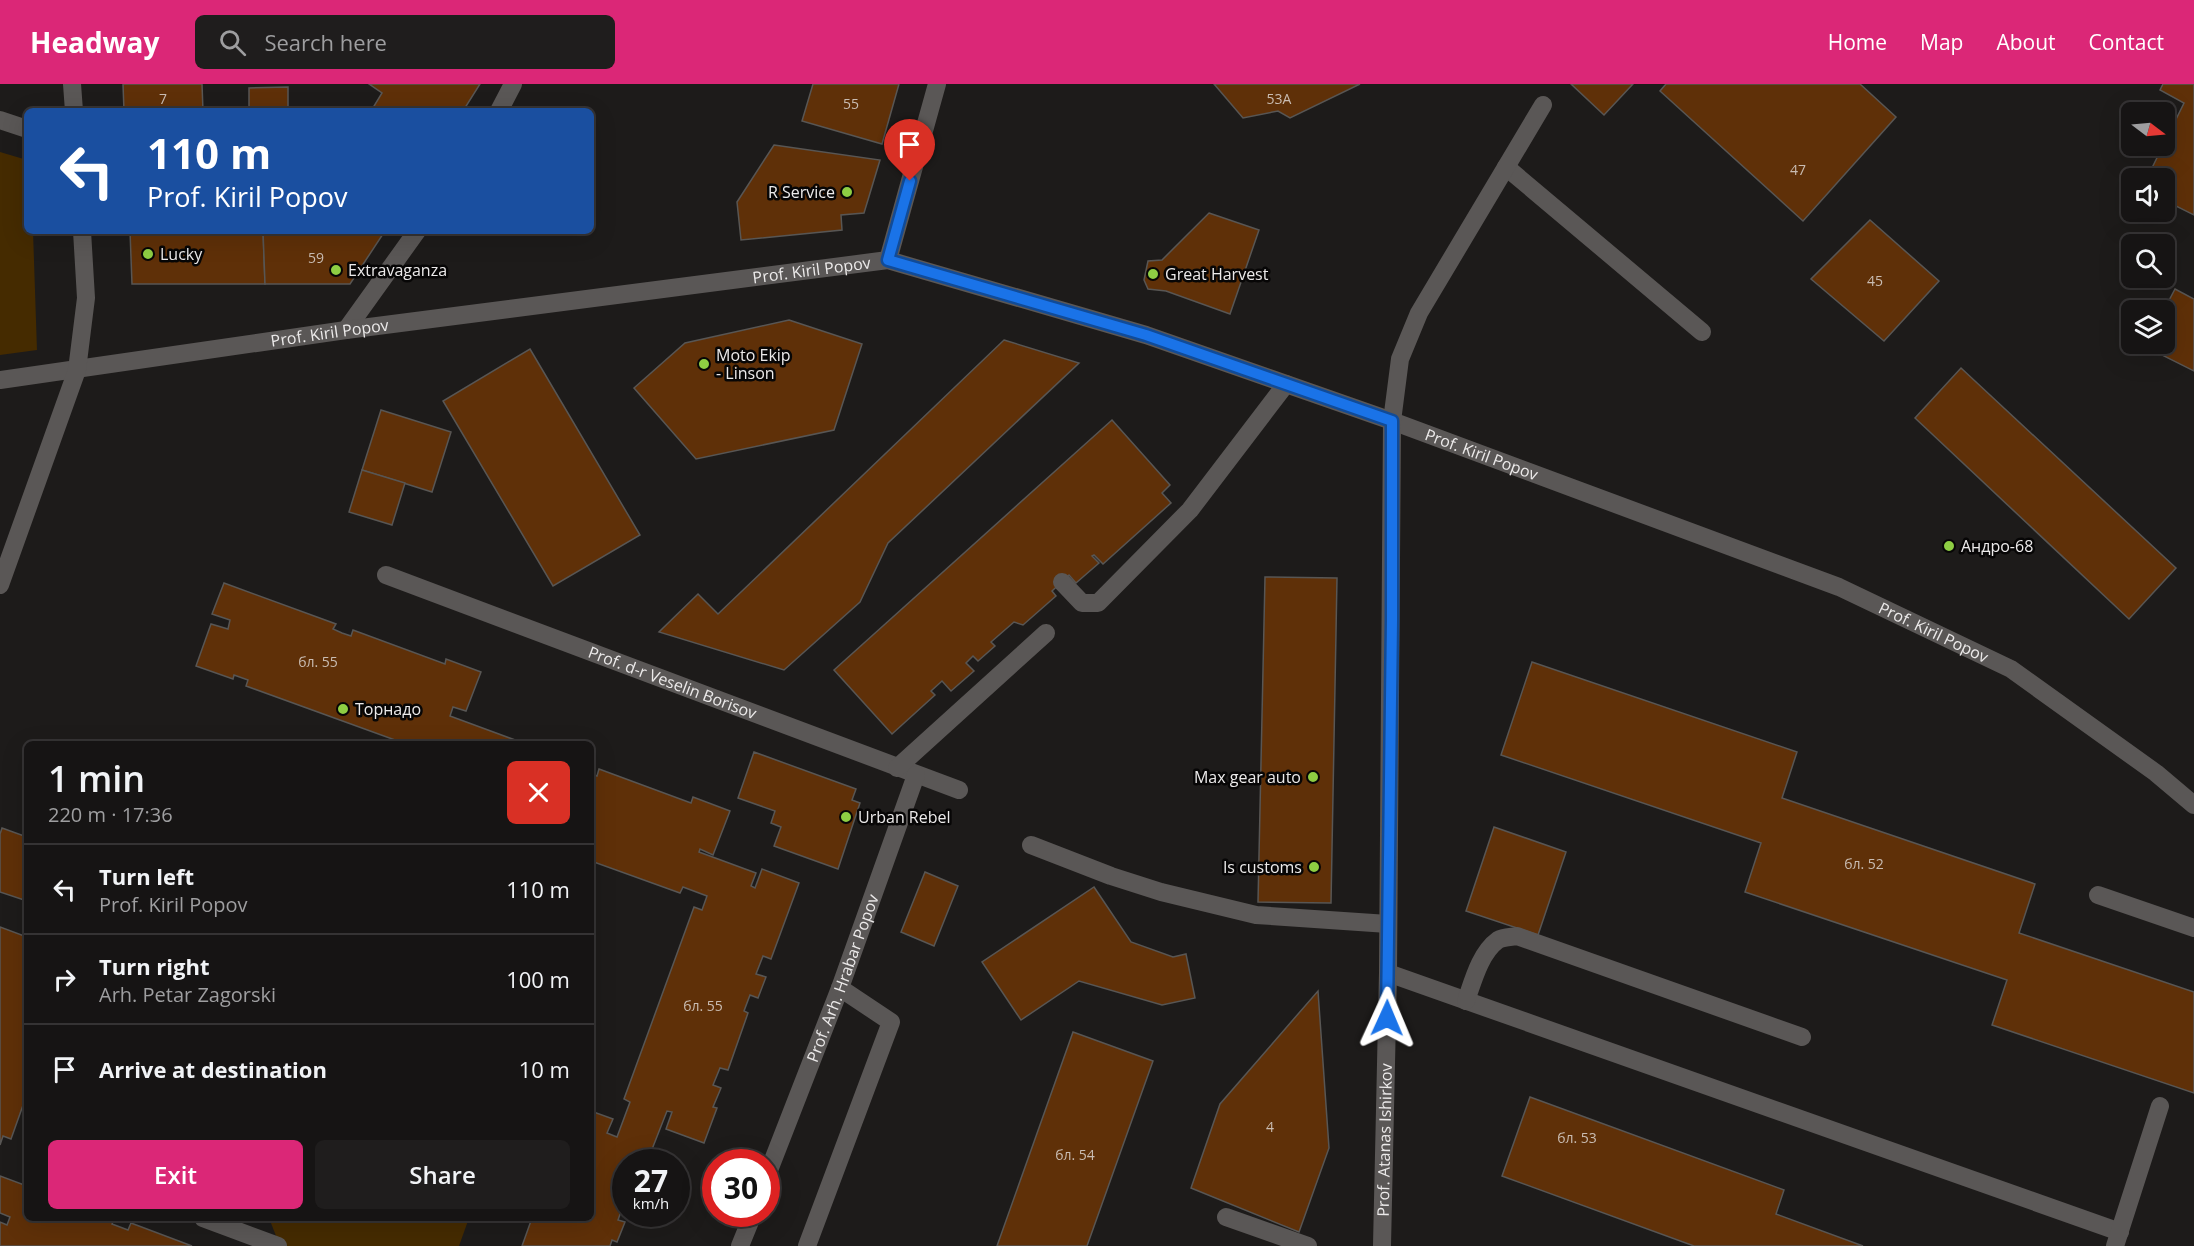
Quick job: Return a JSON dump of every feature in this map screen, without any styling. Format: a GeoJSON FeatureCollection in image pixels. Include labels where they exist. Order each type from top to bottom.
{"type":"FeatureCollection","features":[{"type":"Feature","properties":{"kind":"street"},"geometry":{"type":"LineString","coordinates":[[72,84],[74,108]]}},
{"type":"Feature","properties":{"kind":"street"},"geometry":{"type":"LineString","coordinates":[[501,108],[513,84]]}},
{"type":"Feature","properties":{"kind":"street"},"geometry":{"type":"LineString","coordinates":[[888,260],[937,84]]}},
{"type":"Feature","properties":{"kind":"street","name":"Prof. Atanas Ishirkov"},"geometry":{"type":"LineString","coordinates":[[1382,1246],[1388,973],[1392,421],[1400,359],[1419,313],[1543,105]]}},
{"type":"Feature","properties":{"kind":"street"},"geometry":{"type":"LineString","coordinates":[[0,120],[24,128]]}},
{"type":"Feature","properties":{"kind":"street"},"geometry":{"type":"LineString","coordinates":[[1506,167],[1702,332]]}},
{"type":"Feature","properties":{"kind":"street"},"geometry":{"type":"LineString","coordinates":[[0,585],[77,370],[86,298],[82,234]]}},
{"type":"Feature","properties":{"kind":"street"},"geometry":{"type":"LineString","coordinates":[[346,330],[415,234]]}},
{"type":"Feature","properties":{"kind":"street","name":"Prof. Kiril Popov"},"geometry":{"type":"LineString","coordinates":[[0,380],[346,330],[888,260],[1146,335],[1392,421],[1839,587],[2011,669],[2156,773],[2194,805]]}},
{"type":"Feature","properties":{"kind":"street"},"geometry":{"type":"LineString","coordinates":[[1062,582],[1082,603],[1098,603],[1190,510],[1286,384]]}},
{"type":"Feature","properties":{"kind":"street","name":"Prof. d-r Veselin Borisov"},"geometry":{"type":"LineString","coordinates":[[386,575],[959,790]]}},
{"type":"Feature","properties":{"kind":"street"},"geometry":{"type":"LineString","coordinates":[[897,768],[1046,633]]}},
{"type":"Feature","properties":{"kind":"street","name":"Prof. Arh. Hrabar Popov"},"geometry":{"type":"LineString","coordinates":[[777,1149],[840,988],[916,775]]}},
{"type":"Feature","properties":{"kind":"street"},"geometry":{"type":"LineString","coordinates":[[1031,845],[1111,876],[1161,892],[1256,915],[1388,924]]}},
{"type":"Feature","properties":{"kind":"street"},"geometry":{"type":"LineString","coordinates":[[2098,895],[2194,928]]}},
{"type":"Feature","properties":{"kind":"street"},"geometry":{"type":"LineString","coordinates":[[1466,1001],[1487,952],[1499,939],[1517,936],[1802,1037]]}},
{"type":"Feature","properties":{"kind":"street"},"geometry":{"type":"LineString","coordinates":[[1388,973],[2118,1239],[2160,1106]]}},
{"type":"Feature","properties":{"kind":"street"},"geometry":{"type":"LineString","coordinates":[[807,1246],[891,1022],[840,988]]}},
{"type":"Feature","properties":{"kind":"street"},"geometry":{"type":"LineString","coordinates":[[1226,1217],[1308,1246]]}},
{"type":"Feature","properties":{"kind":"street"},"geometry":{"type":"LineString","coordinates":[[211,1221],[278,1246]]}},
{"type":"Feature","properties":{"kind":"street"},"geometry":{"type":"LineString","coordinates":[[740,1246],[748,1227]]}},
{"type":"Feature","properties":{"kind":"shaded area"},"geometry":{"type":"Polygon","coordinates":[[[0,152],[24,159],[24,234],[33,234],[37,350],[0,355],[0,152]]]}},
{"type":"Feature","properties":{"kind":"shaded area"},"geometry":{"type":"Polygon","coordinates":[[[270,1221],[468,1221],[459,1246],[280,1246],[270,1221]]]}},
{"type":"Feature","properties":{"kind":"building"},"geometry":{"type":"Polygon","coordinates":[[[123,84],[202,84],[203,108],[124,108],[123,84]]]}},
{"type":"Feature","properties":{"kind":"building"},"geometry":{"type":"Polygon","coordinates":[[[369,84],[480,84],[465,108],[373,108],[382,93],[369,84]]]}},
{"type":"Feature","properties":{"kind":"building"},"geometry":{"type":"Polygon","coordinates":[[[813,84],[899,84],[882,144],[802,121],[813,84]]]}},
{"type":"Feature","properties":{"kind":"building"},"geometry":{"type":"Polygon","coordinates":[[[1214,84],[1360,84],[1290,118],[1278,111],[1243,118],[1214,84]]]}},
{"type":"Feature","properties":{"kind":"building"},"geometry":{"type":"Polygon","coordinates":[[[1571,84],[1633,84],[1604,115],[1571,84]]]}},
{"type":"Feature","properties":{"kind":"building"},"geometry":{"type":"Polygon","coordinates":[[[1666,84],[1860,84],[1896,117],[1803,221],[1660,91],[1666,84]]]}},
{"type":"Feature","properties":{"kind":"building"},"geometry":{"type":"Polygon","coordinates":[[[2163,84],[2194,84],[2194,215],[2175,206],[2175,168],[2152,168],[2158,156],[2175,156],[2175,121],[2184,103],[2160,90],[2163,84]]]}},
{"type":"Feature","properties":{"kind":"building"},"geometry":{"type":"Polygon","coordinates":[[[288,87],[288,108],[249,108],[249,88],[288,87]]]}},
{"type":"Feature","properties":{"kind":"building"},"geometry":{"type":"Polygon","coordinates":[[[774,145],[880,160],[864,213],[841,215],[842,230],[741,240],[737,202],[774,145]]]}},
{"type":"Feature","properties":{"kind":"building"},"geometry":{"type":"Polygon","coordinates":[[[1209,213],[1259,230],[1230,314],[1166,291],[1148,289],[1144,280],[1148,261],[1162,260],[1209,213]]]}},
{"type":"Feature","properties":{"kind":"building"},"geometry":{"type":"Polygon","coordinates":[[[1870,220],[1939,281],[1884,341],[1811,279],[1870,220]]]}},
{"type":"Feature","properties":{"kind":"building"},"geometry":{"type":"Polygon","coordinates":[[[130,234],[263,234],[265,284],[132,284],[130,234]]]}},
{"type":"Feature","properties":{"kind":"building"},"geometry":{"type":"Polygon","coordinates":[[[263,234],[383,234],[350,284],[265,284],[263,234]]]}},
{"type":"Feature","properties":{"kind":"building"},"geometry":{"type":"Polygon","coordinates":[[[2175,289],[2194,299],[2194,371],[2160,354],[2175,354],[2175,300],[2169,300],[2175,289]]]}},
{"type":"Feature","properties":{"kind":"building"},"geometry":{"type":"Polygon","coordinates":[[[789,320],[862,344],[834,430],[696,459],[634,388],[685,343],[789,320]]]}},
{"type":"Feature","properties":{"kind":"building"},"geometry":{"type":"Polygon","coordinates":[[[1004,340],[1079,363],[888,543],[860,602],[784,670],[659,632],[698,594],[718,614],[1004,340]]]}},
{"type":"Feature","properties":{"kind":"building"},"geometry":{"type":"Polygon","coordinates":[[[530,349],[640,535],[553,586],[443,401],[530,349]]]}},
{"type":"Feature","properties":{"kind":"building"},"geometry":{"type":"Polygon","coordinates":[[[1961,368],[2176,568],[2129,619],[1915,418],[1961,368]]]}},
{"type":"Feature","properties":{"kind":"building"},"geometry":{"type":"Polygon","coordinates":[[[381,410],[451,432],[432,492],[362,470],[381,410]]]}},
{"type":"Feature","properties":{"kind":"building"},"geometry":{"type":"Polygon","coordinates":[[[1112,420],[1170,485],[1162,493],[1171,503],[1103,564],[1094,555],[1092,556],[1099,563],[1076,583],[1069,575],[1052,591],[1056,596],[1023,625],[1014,622],[991,642],[995,646],[978,661],[973,656],[966,663],[974,671],[951,691],[942,681],[931,691],[935,695],[892,734],[834,670],[1112,420]]]}},
{"type":"Feature","properties":{"kind":"building"},"geometry":{"type":"Polygon","coordinates":[[[362,470],[405,483],[392,525],[349,512],[362,470]]]}},
{"type":"Feature","properties":{"kind":"building"},"geometry":{"type":"Polygon","coordinates":[[[1265,577],[1337,578],[1331,903],[1258,902],[1265,577]]]}},
{"type":"Feature","properties":{"kind":"building"},"geometry":{"type":"Polygon","coordinates":[[[224,583],[336,624],[333,629],[342,633],[351,636],[353,630],[445,664],[446,659],[481,672],[466,711],[453,707],[450,716],[518,741],[398,741],[246,686],[248,680],[234,675],[233,679],[196,666],[211,624],[228,629],[230,620],[212,614],[224,583]]]}},
{"type":"Feature","properties":{"kind":"building"},"geometry":{"type":"Polygon","coordinates":[[[1532,662],[1797,752],[1782,798],[2035,884],[2019,933],[2194,992],[2194,1093],[1992,1025],[2007,980],[1745,892],[1761,843],[1501,755],[1532,662]]]}},
{"type":"Feature","properties":{"kind":"building"},"geometry":{"type":"Polygon","coordinates":[[[754,752],[856,789],[852,800],[860,803],[838,869],[774,846],[781,827],[771,823],[775,811],[738,798],[754,752]]]}},
{"type":"Feature","properties":{"kind":"building"},"geometry":{"type":"Polygon","coordinates":[[[599,769],[691,803],[693,797],[730,811],[713,855],[700,849],[699,852],[756,873],[751,886],[755,888],[762,869],[799,883],[771,959],[763,956],[756,974],[766,977],[758,998],[750,995],[744,1011],[748,1013],[728,1070],[720,1068],[713,1085],[721,1088],[713,1107],[717,1108],[704,1143],[666,1129],[672,1112],[667,1111],[652,1149],[612,1149],[612,1227],[623,1227],[617,1242],[612,1240],[610,1246],[522,1246],[531,1221],[594,1221],[594,1112],[613,1119],[607,1133],[617,1137],[630,1102],[624,1099],[694,907],[702,910],[707,896],[683,887],[680,893],[594,862],[594,775],[597,776],[599,769]]]}},
{"type":"Feature","properties":{"kind":"building"},"geometry":{"type":"Polygon","coordinates":[[[1494,827],[1566,852],[1538,935],[1466,911],[1494,827]]]}},
{"type":"Feature","properties":{"kind":"building"},"geometry":{"type":"Polygon","coordinates":[[[2,828],[24,836],[24,900],[0,892],[0,834],[2,828]]]}},
{"type":"Feature","properties":{"kind":"building"},"geometry":{"type":"Polygon","coordinates":[[[925,872],[958,886],[934,946],[901,932],[925,872]]]}},
{"type":"Feature","properties":{"kind":"building"},"geometry":{"type":"Polygon","coordinates":[[[1094,887],[1131,942],[1173,957],[1186,954],[1195,998],[1162,1005],[1079,981],[1021,1020],[982,962],[1094,887]]]}},
{"type":"Feature","properties":{"kind":"building"},"geometry":{"type":"Polygon","coordinates":[[[0,927],[24,936],[24,1102],[11,1139],[3,1136],[0,1145],[0,927]]]}},
{"type":"Feature","properties":{"kind":"building"},"geometry":{"type":"Polygon","coordinates":[[[1318,991],[1329,1148],[1299,1232],[1191,1188],[1220,1104],[1318,991]]]}},
{"type":"Feature","properties":{"kind":"building"},"geometry":{"type":"Polygon","coordinates":[[[1073,1032],[1153,1061],[1087,1246],[997,1246],[1073,1032]]]}},
{"type":"Feature","properties":{"kind":"building"},"geometry":{"type":"Polygon","coordinates":[[[1530,1097],[1784,1190],[1776,1214],[1863,1246],[1694,1246],[1502,1176],[1530,1097]]]}},
{"type":"Feature","properties":{"kind":"building"},"geometry":{"type":"Polygon","coordinates":[[[0,1176],[24,1185],[24,1221],[113,1221],[112,1224],[128,1230],[131,1223],[192,1246],[0,1246],[0,1222],[7,1225],[10,1217],[0,1213],[0,1176]]]}},
{"type":"Feature","properties":{"kind":"place","name":"R Service"},"geometry":{"type":"Point","coordinates":[847,192]}},
{"type":"Feature","properties":{"kind":"place","name":"Lucky"},"geometry":{"type":"Point","coordinates":[148,254]}},
{"type":"Feature","properties":{"kind":"place","name":"Extravaganza"},"geometry":{"type":"Point","coordinates":[336,270]}},
{"type":"Feature","properties":{"kind":"place","name":"Great Harvest"},"geometry":{"type":"Point","coordinates":[1153,274]}},
{"type":"Feature","properties":{"kind":"place","name":"Moto Ekip - Linson"},"geometry":{"type":"Point","coordinates":[704,364]}},
{"type":"Feature","properties":{"kind":"place","name":"Андро-68"},"geometry":{"type":"Point","coordinates":[1949,546]}},
{"type":"Feature","properties":{"kind":"place","name":"Торнадо"},"geometry":{"type":"Point","coordinates":[343,709]}},
{"type":"Feature","properties":{"kind":"place","name":"Max gear auto"},"geometry":{"type":"Point","coordinates":[1313,777]}},
{"type":"Feature","properties":{"kind":"place","name":"Urban Rebel"},"geometry":{"type":"Point","coordinates":[846,817]}},
{"type":"Feature","properties":{"kind":"place","name":"Is customs"},"geometry":{"type":"Point","coordinates":[1314,867]}},
{"type":"Feature","properties":{"kind":"route"},"geometry":{"type":"LineString","coordinates":[[910,181],[888,260],[1146,335],[1392,421],[1387,1018]]}}]}
